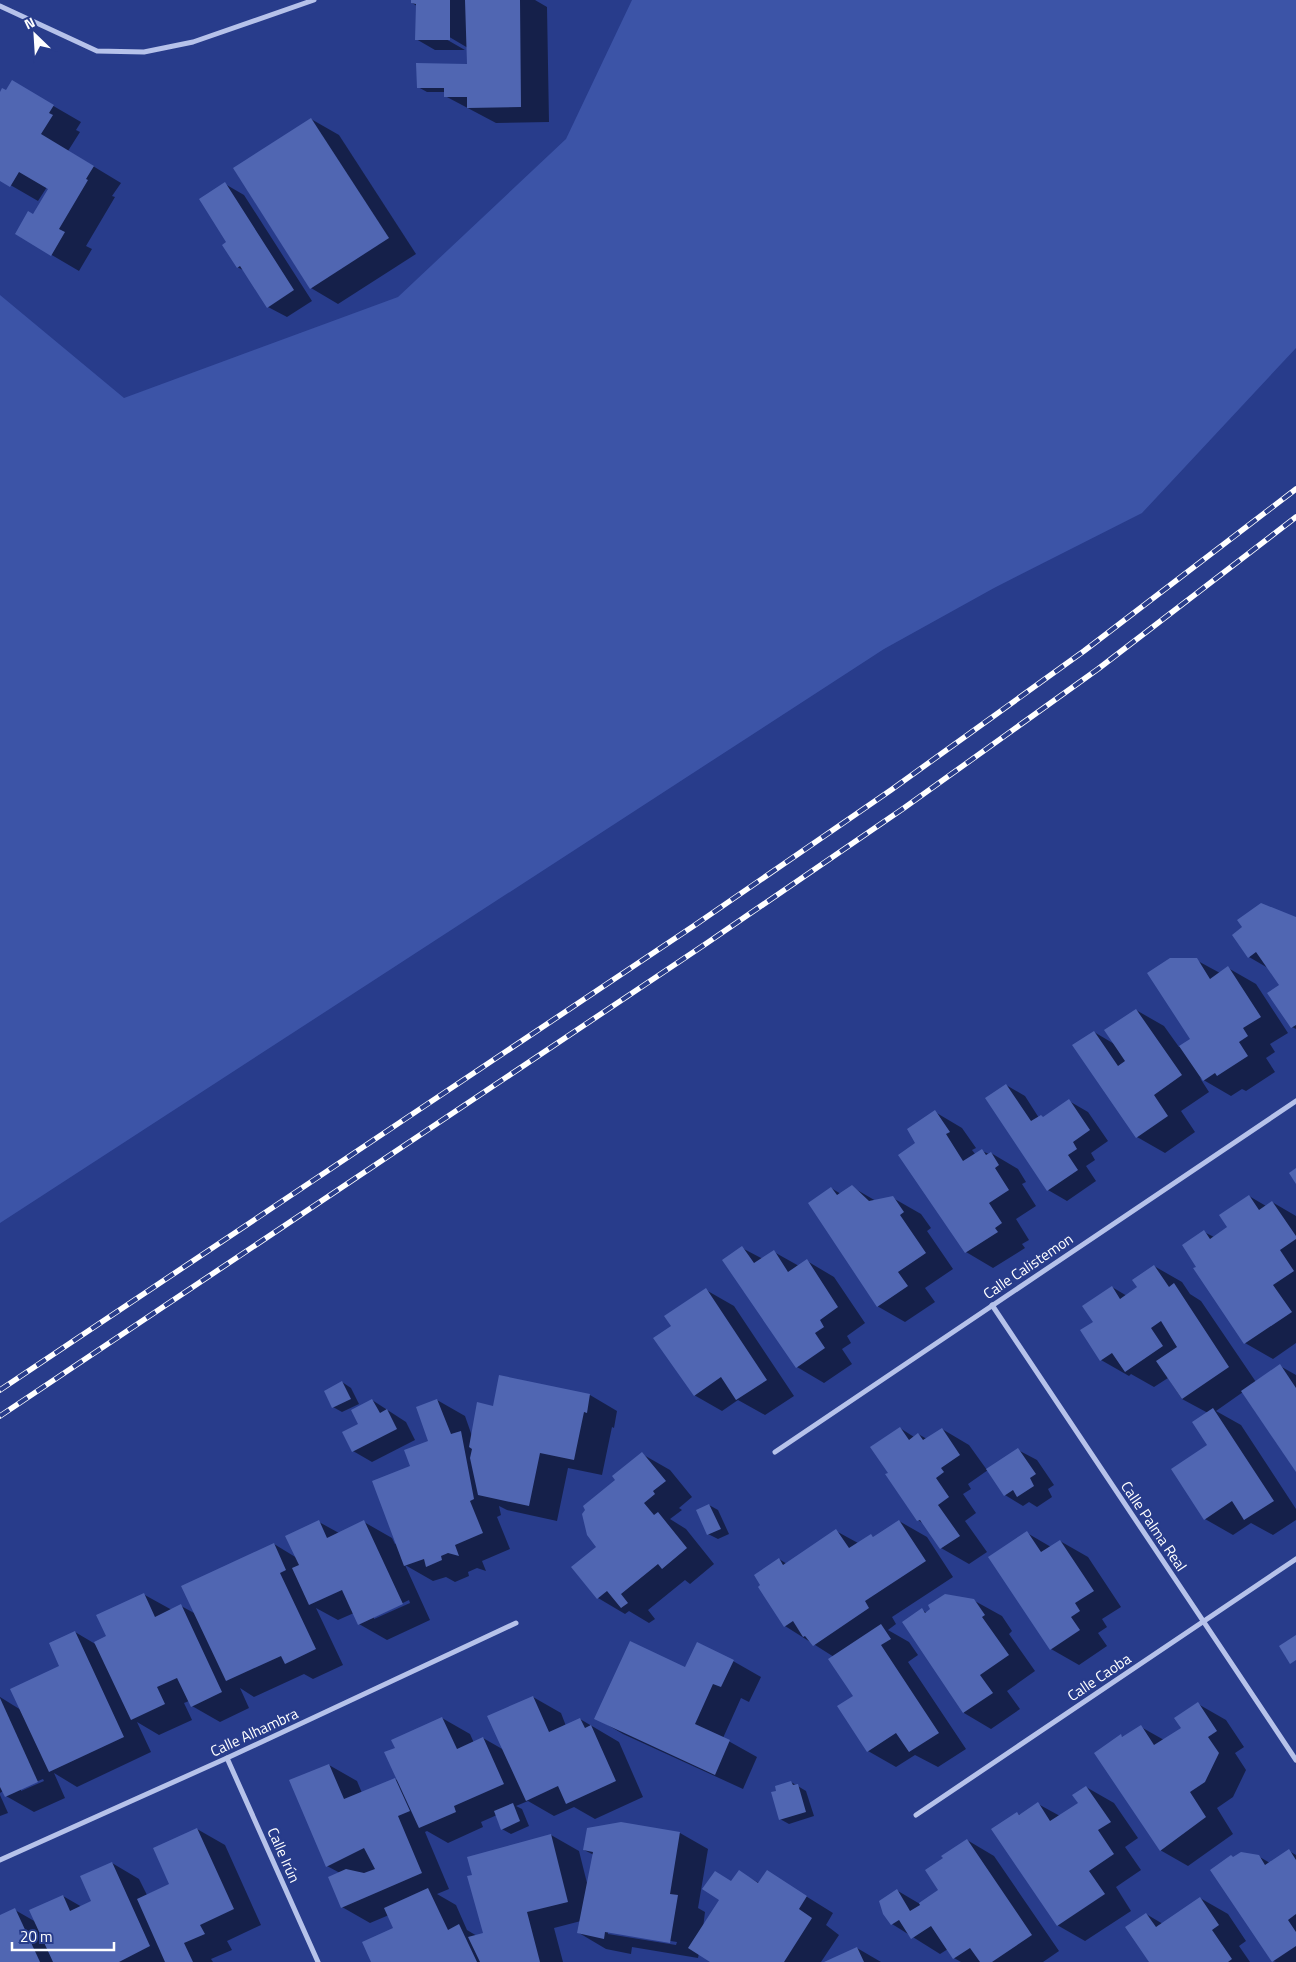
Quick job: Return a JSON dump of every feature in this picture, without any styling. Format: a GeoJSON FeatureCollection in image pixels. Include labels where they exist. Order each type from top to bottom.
{"type":"FeatureCollection","features":[{"type":"Feature","properties":{"kind":"street"},"geometry":{"type":"LineString","coordinates":[[0,6],[97,52],[144,52],[193,42],[314,0]]}},
{"type":"Feature","properties":{"kind":"street","name":"Calle Calistemon"},"geometry":{"type":"LineString","coordinates":[[775,1452],[1296,1101]]}},
{"type":"Feature","properties":{"kind":"street","name":"Calle Palma Real"},"geometry":{"type":"LineString","coordinates":[[992,1305],[1296,1760]]}},
{"type":"Feature","properties":{"kind":"street","name":"Calle Caoba"},"geometry":{"type":"LineString","coordinates":[[916,1815],[1296,1559]]}},
{"type":"Feature","properties":{"kind":"street","name":"Calle Alhambra"},"geometry":{"type":"LineString","coordinates":[[0,1860],[227,1758],[516,1623]]}},
{"type":"Feature","properties":{"kind":"street","name":"Calle Irún"},"geometry":{"type":"LineString","coordinates":[[227,1758],[318,1962]]}},
{"type":"Feature","properties":{"kind":"shaded area"},"geometry":{"type":"Polygon","coordinates":[[[632,0],[1296,0],[1296,348],[1142,513],[994,588],[884,649],[0,1223],[0,295],[124,398],[398,297],[566,139],[632,0]]]}},
{"type":"Feature","properties":{"kind":"building"},"geometry":{"type":"Polygon","coordinates":[[[411,0],[450,0],[450,40],[415,40],[416,4],[411,3],[411,0]]]}},
{"type":"Feature","properties":{"kind":"building"},"geometry":{"type":"Polygon","coordinates":[[[465,0],[520,0],[521,107],[467,108],[467,97],[444,97],[444,88],[417,88],[416,63],[467,64],[465,0]]]}},
{"type":"Feature","properties":{"kind":"building"},"geometry":{"type":"Polygon","coordinates":[[[12,80],[54,105],[49,113],[53,115],[41,134],[94,166],[86,179],[88,180],[59,229],[65,232],[51,256],[15,234],[28,211],[33,214],[48,189],[19,172],[10,187],[0,181],[0,92],[2,88],[6,90],[12,80]]]}},
{"type":"Feature","properties":{"kind":"building"},"geometry":{"type":"Polygon","coordinates":[[[311,118],[389,238],[310,289],[233,168],[311,118]]]}},
{"type":"Feature","properties":{"kind":"building"},"geometry":{"type":"Polygon","coordinates":[[[225,182],[294,290],[267,308],[240,266],[237,268],[222,245],[226,242],[199,199],[225,182]]]}},
{"type":"Feature","properties":{"kind":"building"},"geometry":{"type":"Polygon","coordinates":[[[1261,903],[1296,917],[1296,1025],[1291,1028],[1267,993],[1279,985],[1256,952],[1248,958],[1232,935],[1242,927],[1237,920],[1261,903]]]}},
{"type":"Feature","properties":{"kind":"building"},"geometry":{"type":"Polygon","coordinates":[[[1170,958],[1197,958],[1210,979],[1228,966],[1261,1017],[1243,1028],[1248,1036],[1239,1042],[1248,1056],[1217,1076],[1215,1073],[1203,1081],[1179,1046],[1190,1039],[1147,973],[1170,958]]]}},
{"type":"Feature","properties":{"kind":"building"},"geometry":{"type":"Polygon","coordinates":[[[1136,1009],[1182,1075],[1154,1095],[1168,1116],[1136,1138],[1072,1045],[1094,1031],[1118,1066],[1125,1061],[1104,1030],[1136,1009]]]}},
{"type":"Feature","properties":{"kind":"building"},"geometry":{"type":"Polygon","coordinates":[[[1006,1084],[1031,1121],[1041,1115],[1043,1117],[1069,1099],[1090,1130],[1073,1142],[1077,1149],[1068,1155],[1078,1170],[1047,1191],[985,1098],[1006,1084]]]}},
{"type":"Feature","properties":{"kind":"building"},"geometry":{"type":"Polygon","coordinates":[[[935,1110],[950,1132],[946,1134],[963,1161],[982,1149],[986,1155],[991,1152],[999,1165],[995,1168],[1009,1190],[989,1203],[1002,1223],[995,1228],[998,1232],[965,1253],[898,1155],[915,1143],[907,1129],[935,1110]]]}},
{"type":"Feature","properties":{"kind":"building"},"geometry":{"type":"Polygon","coordinates":[[[1296,1168],[1296,1184],[1289,1173],[1296,1168]]]}},
{"type":"Feature","properties":{"kind":"building"},"geometry":{"type":"Polygon","coordinates":[[[852,1185],[869,1201],[893,1196],[904,1212],[900,1215],[926,1253],[898,1272],[908,1286],[877,1307],[808,1203],[831,1187],[837,1195],[852,1185]]]}},
{"type":"Feature","properties":{"kind":"building"},"geometry":{"type":"Polygon","coordinates":[[[1249,1195],[1259,1210],[1272,1201],[1296,1236],[1296,1239],[1280,1250],[1294,1271],[1273,1285],[1292,1312],[1244,1344],[1193,1268],[1196,1267],[1182,1245],[1204,1230],[1210,1239],[1227,1227],[1219,1215],[1249,1195]]]}},
{"type":"Feature","properties":{"kind":"building"},"geometry":{"type":"Polygon","coordinates":[[[742,1246],[754,1263],[774,1250],[788,1272],[807,1259],[838,1307],[820,1320],[824,1327],[815,1333],[825,1348],[796,1368],[722,1260],[742,1246]]]}},
{"type":"Feature","properties":{"kind":"building"},"geometry":{"type":"Polygon","coordinates":[[[1154,1265],[1169,1287],[1174,1283],[1229,1367],[1182,1399],[1156,1361],[1177,1347],[1161,1321],[1151,1328],[1163,1346],[1125,1372],[1112,1353],[1100,1361],[1080,1330],[1093,1322],[1082,1306],[1112,1286],[1120,1299],[1137,1287],[1132,1280],[1154,1265]]]}},
{"type":"Feature","properties":{"kind":"building"},"geometry":{"type":"Polygon","coordinates":[[[706,1288],[767,1380],[736,1400],[721,1377],[694,1396],[653,1338],[671,1326],[664,1316],[706,1288]]]}},
{"type":"Feature","properties":{"kind":"building"},"geometry":{"type":"Polygon","coordinates":[[[1280,1364],[1296,1388],[1296,1472],[1241,1391],[1280,1364]]]}},
{"type":"Feature","properties":{"kind":"building"},"geometry":{"type":"Polygon","coordinates":[[[499,1375],[590,1394],[587,1413],[584,1412],[574,1460],[540,1453],[529,1506],[478,1495],[470,1458],[472,1449],[469,1447],[477,1402],[493,1406],[499,1375]]]}},
{"type":"Feature","properties":{"kind":"building"},"geometry":{"type":"Polygon","coordinates":[[[342,1381],[351,1399],[332,1408],[324,1391],[342,1381]]]}},
{"type":"Feature","properties":{"kind":"building"},"geometry":{"type":"Polygon","coordinates":[[[372,1399],[380,1413],[387,1409],[397,1429],[352,1452],[342,1432],[358,1424],[351,1410],[372,1399]]]}},
{"type":"Feature","properties":{"kind":"building"},"geometry":{"type":"Polygon","coordinates":[[[437,1399],[451,1434],[461,1431],[474,1499],[470,1501],[483,1533],[455,1545],[459,1556],[448,1553],[441,1556],[442,1560],[426,1567],[424,1559],[404,1566],[372,1481],[410,1466],[404,1450],[428,1441],[416,1407],[437,1399]]]}},
{"type":"Feature","properties":{"kind":"building"},"geometry":{"type":"Polygon","coordinates":[[[1213,1408],[1274,1501],[1244,1520],[1232,1501],[1204,1520],[1171,1469],[1207,1445],[1192,1422],[1213,1408]]]}},
{"type":"Feature","properties":{"kind":"building"},"geometry":{"type":"Polygon","coordinates":[[[900,1427],[909,1440],[918,1433],[923,1440],[942,1428],[960,1455],[941,1468],[944,1472],[936,1478],[949,1497],[938,1505],[960,1536],[940,1549],[920,1520],[917,1521],[885,1474],[888,1473],[870,1447],[900,1427]]]}},
{"type":"Feature","properties":{"kind":"building"},"geometry":{"type":"Polygon","coordinates":[[[1018,1448],[1036,1474],[1030,1478],[1034,1486],[1017,1497],[1013,1490],[1004,1496],[986,1469],[1018,1448]]]}},
{"type":"Feature","properties":{"kind":"building"},"geometry":{"type":"Polygon","coordinates":[[[642,1452],[666,1481],[653,1491],[655,1494],[644,1503],[654,1515],[658,1512],[687,1548],[662,1569],[658,1564],[621,1594],[628,1603],[621,1608],[607,1591],[597,1599],[571,1567],[596,1547],[587,1535],[582,1514],[585,1510],[583,1506],[615,1480],[612,1476],[642,1452]]]}},
{"type":"Feature","properties":{"kind":"building"},"geometry":{"type":"Polygon","coordinates":[[[709,1504],[721,1529],[707,1535],[696,1510],[709,1504]]]}},
{"type":"Feature","properties":{"kind":"building"},"geometry":{"type":"Polygon","coordinates":[[[319,1520],[327,1538],[364,1520],[403,1604],[358,1625],[342,1590],[309,1605],[292,1568],[299,1565],[285,1536],[319,1520]]]}},
{"type":"Feature","properties":{"kind":"building"},"geometry":{"type":"Polygon","coordinates":[[[899,1520],[926,1561],[865,1601],[869,1608],[813,1646],[805,1636],[803,1637],[793,1621],[784,1627],[758,1587],[760,1585],[754,1575],[779,1558],[783,1565],[836,1529],[849,1548],[871,1534],[873,1537],[899,1520]]]}},
{"type":"Feature","properties":{"kind":"building"},"geometry":{"type":"Polygon","coordinates":[[[1027,1531],[1041,1552],[1060,1540],[1094,1591],[1075,1603],[1080,1611],[1071,1617],[1080,1630],[1050,1650],[988,1557],[1027,1531]]]}},
{"type":"Feature","properties":{"kind":"building"},"geometry":{"type":"Polygon","coordinates":[[[274,1543],[286,1570],[280,1573],[316,1649],[285,1664],[281,1656],[226,1681],[181,1586],[274,1543]]]}},
{"type":"Feature","properties":{"kind":"building"},"geometry":{"type":"Polygon","coordinates":[[[144,1593],[155,1617],[181,1604],[222,1692],[191,1707],[177,1678],[157,1687],[165,1704],[131,1720],[94,1642],[106,1636],[96,1615],[144,1593]]]}},
{"type":"Feature","properties":{"kind":"building"},"geometry":{"type":"Polygon","coordinates":[[[945,1594],[974,1599],[985,1615],[982,1617],[1009,1655],[980,1675],[993,1693],[963,1713],[902,1622],[922,1608],[925,1613],[930,1609],[928,1605],[945,1594]]]}},
{"type":"Feature","properties":{"kind":"building"},"geometry":{"type":"Polygon","coordinates":[[[881,1624],[891,1639],[881,1645],[939,1733],[909,1752],[896,1733],[867,1752],[837,1706],[853,1696],[828,1659],[881,1624]]]}},
{"type":"Feature","properties":{"kind":"building"},"geometry":{"type":"Polygon","coordinates":[[[75,1631],[124,1737],[49,1772],[10,1689],[59,1666],[49,1643],[75,1631]]]}},
{"type":"Feature","properties":{"kind":"building"},"geometry":{"type":"Polygon","coordinates":[[[1296,1635],[1296,1660],[1290,1664],[1279,1646],[1296,1635]]]}},
{"type":"Feature","properties":{"kind":"building"},"geometry":{"type":"Polygon","coordinates":[[[630,1641],[685,1667],[697,1642],[734,1660],[721,1687],[713,1684],[695,1724],[730,1740],[715,1775],[594,1719],[630,1641]]]}},
{"type":"Feature","properties":{"kind":"building"},"geometry":{"type":"Polygon","coordinates":[[[533,1696],[549,1732],[580,1718],[585,1728],[591,1725],[616,1781],[566,1804],[558,1786],[526,1801],[487,1716],[533,1696]]]}},
{"type":"Feature","properties":{"kind":"building"},"geometry":{"type":"Polygon","coordinates":[[[0,1698],[38,1782],[5,1797],[0,1787],[0,1698]]]}},
{"type":"Feature","properties":{"kind":"building"},"geometry":{"type":"Polygon","coordinates":[[[1198,1702],[1217,1731],[1208,1737],[1219,1753],[1205,1782],[1190,1792],[1206,1817],[1160,1851],[1094,1753],[1121,1734],[1122,1737],[1141,1725],[1154,1745],[1181,1728],[1174,1718],[1198,1702]]]}},
{"type":"Feature","properties":{"kind":"building"},"geometry":{"type":"Polygon","coordinates":[[[442,1717],[457,1749],[483,1737],[504,1784],[454,1806],[456,1812],[419,1828],[384,1752],[395,1748],[391,1740],[442,1717]]]}},
{"type":"Feature","properties":{"kind":"building"},"geometry":{"type":"Polygon","coordinates":[[[329,1764],[344,1799],[395,1778],[410,1811],[398,1816],[422,1873],[341,1908],[328,1877],[346,1869],[364,1873],[375,1869],[364,1848],[326,1867],[289,1780],[329,1764]]]}},
{"type":"Feature","properties":{"kind":"building"},"geometry":{"type":"Polygon","coordinates":[[[791,1781],[793,1785],[798,1784],[806,1812],[779,1820],[771,1792],[776,1791],[775,1786],[791,1781]]]}},
{"type":"Feature","properties":{"kind":"building"},"geometry":{"type":"Polygon","coordinates":[[[1086,1786],[1111,1822],[1098,1830],[1114,1854],[1089,1871],[1105,1894],[1057,1926],[991,1829],[1017,1812],[1019,1815],[1038,1802],[1050,1821],[1078,1803],[1072,1795],[1086,1786]]]}},
{"type":"Feature","properties":{"kind":"building"},"geometry":{"type":"Polygon","coordinates":[[[513,1803],[520,1821],[501,1830],[494,1811],[513,1803]]]}},
{"type":"Feature","properties":{"kind":"building"},"geometry":{"type":"Polygon","coordinates":[[[621,1822],[680,1832],[670,1894],[678,1895],[670,1943],[605,1932],[604,1939],[577,1933],[593,1852],[583,1850],[587,1828],[621,1822]]]}},
{"type":"Feature","properties":{"kind":"building"},"geometry":{"type":"Polygon","coordinates":[[[197,1828],[234,1909],[200,1925],[205,1934],[184,1943],[193,1962],[165,1962],[137,1899],[169,1884],[153,1848],[197,1828]]]}},
{"type":"Feature","properties":{"kind":"building"},"geometry":{"type":"Polygon","coordinates":[[[551,1834],[568,1902],[527,1912],[540,1962],[480,1962],[468,1937],[483,1933],[467,1876],[472,1875],[467,1857],[551,1834]]]}},
{"type":"Feature","properties":{"kind":"building"},"geometry":{"type":"Polygon","coordinates":[[[967,1839],[1032,1935],[992,1962],[980,1962],[970,1948],[953,1959],[931,1926],[911,1939],[899,1920],[891,1925],[883,1914],[879,1901],[897,1889],[910,1911],[920,1905],[919,1903],[938,1890],[925,1870],[943,1858],[941,1856],[967,1839]]]}},
{"type":"Feature","properties":{"kind":"building"},"geometry":{"type":"Polygon","coordinates":[[[1289,1849],[1296,1860],[1296,1914],[1288,1920],[1296,1932],[1296,1946],[1272,1962],[1210,1870],[1231,1855],[1233,1857],[1241,1852],[1259,1855],[1265,1865],[1289,1849]]]}},
{"type":"Feature","properties":{"kind":"building"},"geometry":{"type":"Polygon","coordinates":[[[112,1862],[150,1946],[119,1962],[53,1962],[29,1910],[63,1895],[70,1911],[91,1901],[80,1876],[112,1862]]]}},
{"type":"Feature","properties":{"kind":"building"},"geometry":{"type":"Polygon","coordinates":[[[739,1870],[758,1883],[767,1870],[807,1896],[799,1909],[812,1918],[784,1962],[710,1962],[688,1948],[719,1900],[702,1889],[715,1871],[731,1881],[739,1870]]]}},
{"type":"Feature","properties":{"kind":"building"},"geometry":{"type":"Polygon","coordinates":[[[428,1888],[448,1930],[459,1924],[477,1962],[371,1962],[362,1942],[393,1928],[384,1908],[428,1888]]]}},
{"type":"Feature","properties":{"kind":"building"},"geometry":{"type":"Polygon","coordinates":[[[1200,1897],[1219,1925],[1212,1930],[1232,1959],[1228,1962],[1149,1962],[1125,1927],[1146,1913],[1156,1927],[1200,1897]]]}},
{"type":"Feature","properties":{"kind":"building"},"geometry":{"type":"Polygon","coordinates":[[[15,1908],[40,1962],[0,1962],[0,1915],[15,1908]]]}},
{"type":"Feature","properties":{"kind":"building"},"geometry":{"type":"Polygon","coordinates":[[[857,1947],[864,1962],[824,1962],[857,1947]]]}},
{"type":"Feature","properties":{"kind":"railway"},"geometry":{"type":"LineString","coordinates":[[0,1390],[695,925],[891,790],[1084,651],[1296,489]]}},
{"type":"Feature","properties":{"kind":"railway"},"geometry":{"type":"LineString","coordinates":[[0,1416],[707,943],[904,808],[1098,669],[1296,517]]}}]}
